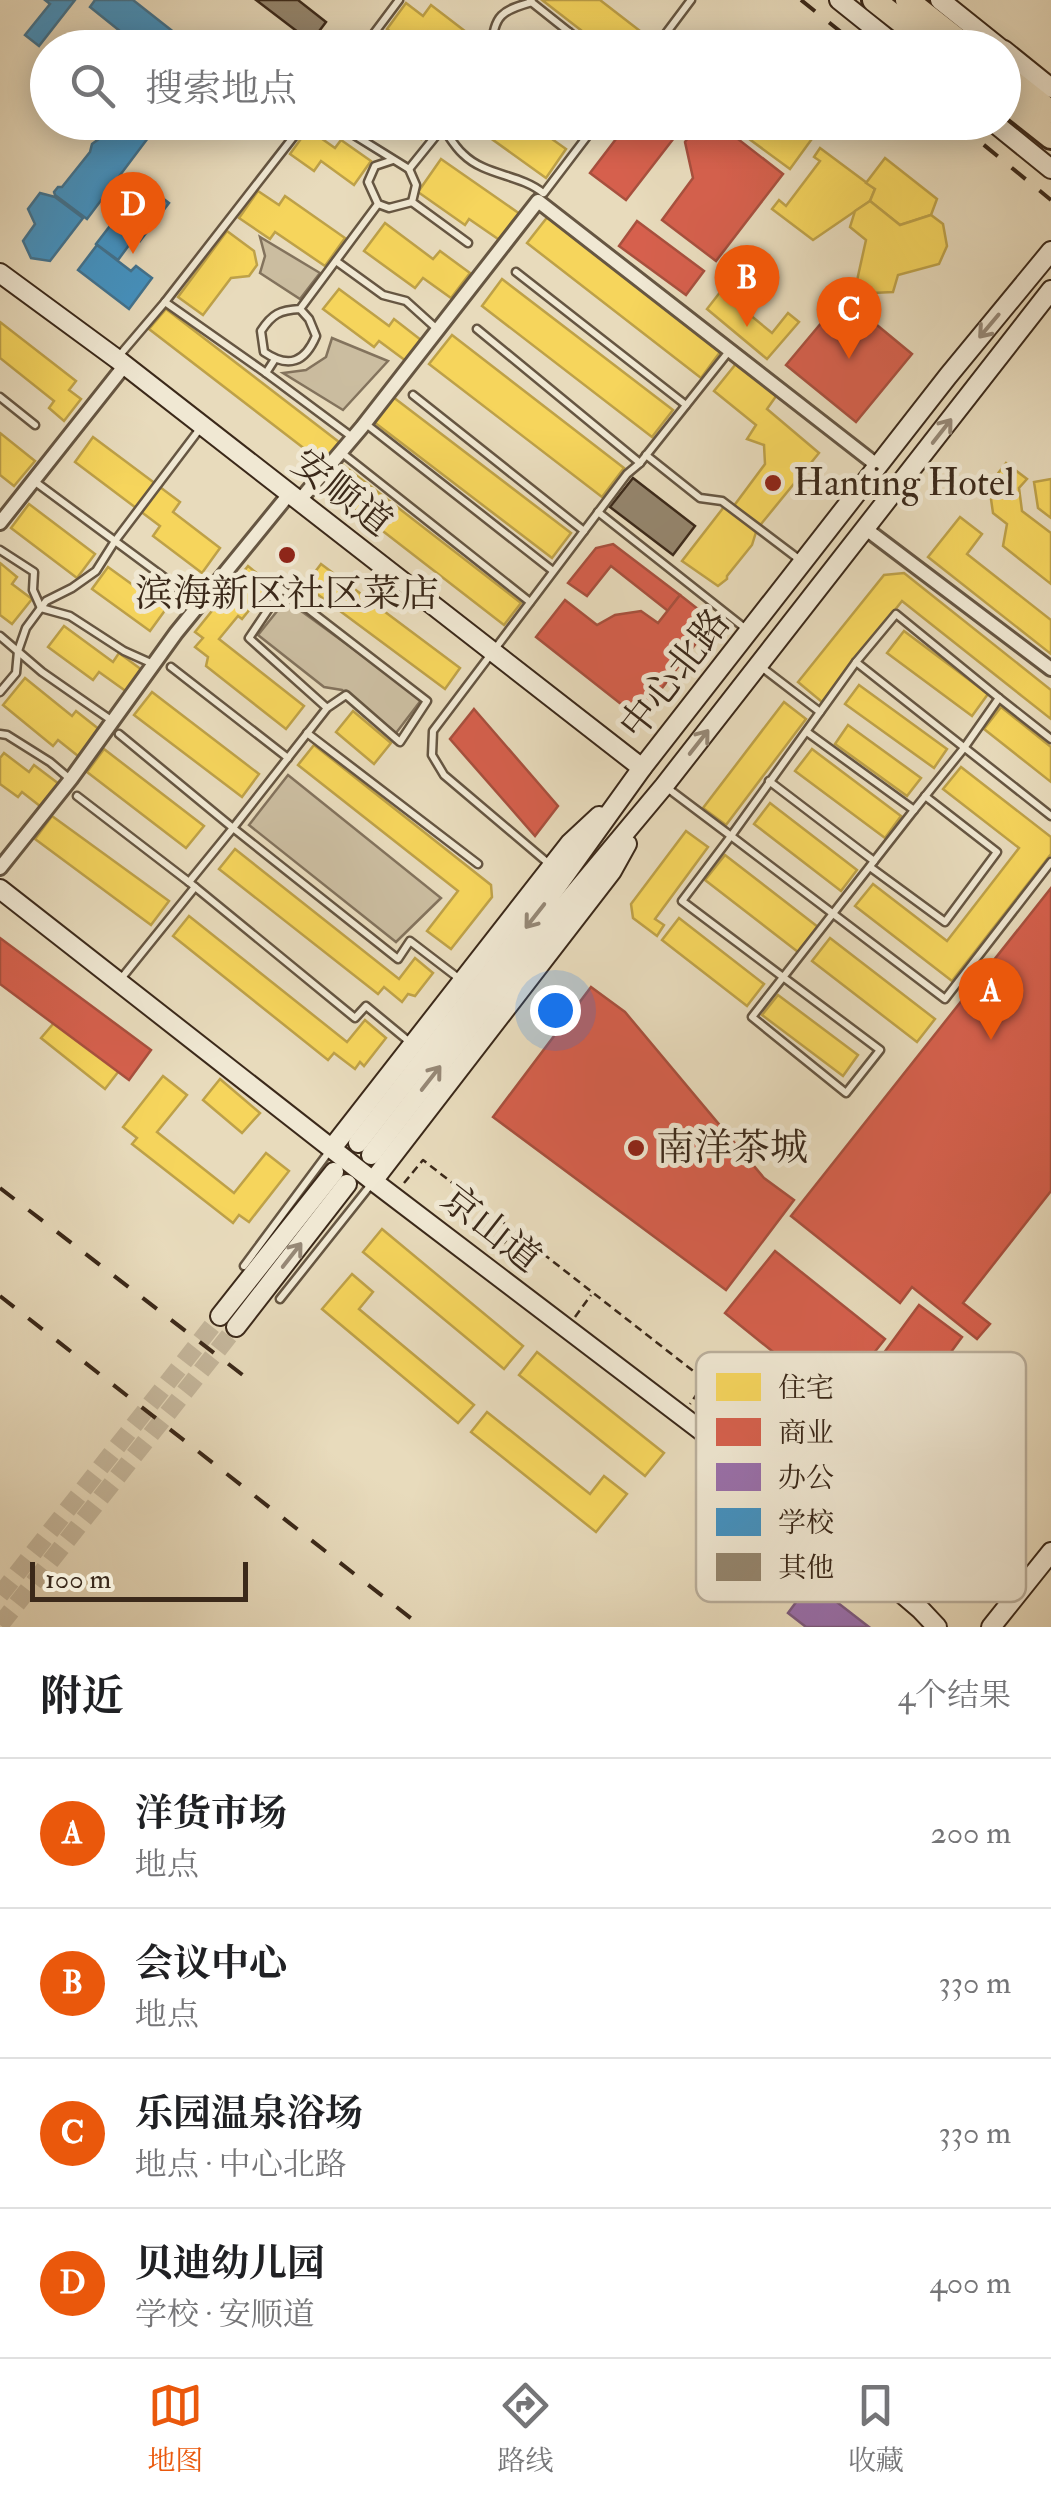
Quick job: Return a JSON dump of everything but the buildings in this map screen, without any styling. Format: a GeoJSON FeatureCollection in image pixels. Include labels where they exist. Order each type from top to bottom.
{"type":"FeatureCollection","features":[{"type":"Feature","properties":{"kind":"highway"},"geometry":{"type":"LineString","coordinates":[[874,0],[912,30]]}},
{"type":"Feature","properties":{"kind":"highway"},"geometry":{"type":"LineString","coordinates":[[907,0],[945,30]]}},
{"type":"Feature","properties":{"kind":"highway"},"geometry":{"type":"LineString","coordinates":[[1021,88],[1051,112]]}},
{"type":"Feature","properties":{"kind":"highway"},"geometry":{"type":"LineString","coordinates":[[1021,113],[1051,137]]}},
{"type":"Feature","properties":{"kind":"street"},"geometry":{"type":"LineString","coordinates":[[839,0],[876,30]]}},
{"type":"Feature","properties":{"kind":"street"},"geometry":{"type":"LineString","coordinates":[[940,0],[978,30]]}},
{"type":"Feature","properties":{"kind":"street"},"geometry":{"type":"LineString","coordinates":[[1021,64],[1051,88]]}},
{"type":"Feature","properties":{"kind":"street"},"geometry":{"type":"LineString","coordinates":[[1015,140],[1051,169]]}},
{"type":"Feature","properties":{"kind":"street"},"geometry":{"type":"LineString","coordinates":[[0,868],[116,727],[154,664],[200,604],[295,497],[341,452],[541,197],[878,466]]}},
{"type":"Feature","properties":{"kind":"street","name":"中心北路"},"geometry":{"type":"LineString","coordinates":[[1051,250],[642,768],[364,1149],[647,809],[1051,290]]}},
{"type":"Feature","properties":{"kind":"street","name":"安顺道"},"geometry":{"type":"LineString","coordinates":[[0,272],[642,768]]}},
{"type":"Feature","properties":{"kind":"street"},"geometry":{"type":"LineString","coordinates":[[0,523],[121,362]]}},
{"type":"Feature","properties":{"kind":"street"},"geometry":{"type":"LineString","coordinates":[[866,529],[1051,669]]}},
{"type":"Feature","properties":{"kind":"street"},"geometry":{"type":"LineString","coordinates":[[332,1148],[570,843],[625,792]]}},
{"type":"Feature","properties":{"kind":"street"},"geometry":{"type":"LineString","coordinates":[[374,1181],[612,870],[647,809]]}},
{"type":"Feature","properties":{"kind":"street","name":"京山道"},"geometry":{"type":"LineString","coordinates":[[0,888],[566,1330],[696,1427]]}},
{"type":"Feature","properties":{"kind":"street"},"geometry":{"type":"LineString","coordinates":[[228,1322],[340,1178]]}},
{"type":"Feature","properties":{"kind":"street"},"geometry":{"type":"LineString","coordinates":[[1026,1588],[1051,1552]]}},
{"type":"Feature","properties":{"kind":"street","name":"京山道"},"geometry":{"type":"LineString","coordinates":[[912,1602],[937,1627]]}},
{"type":"Feature","properties":{"kind":"street"},"geometry":{"type":"LineString","coordinates":[[1002,1623],[1016,1602]]}},
{"type":"Feature","properties":{"kind":"lane"},"geometry":{"type":"LineString","coordinates":[[376,30],[399,0]]}},
{"type":"Feature","properties":{"kind":"lane"},"geometry":{"type":"LineString","coordinates":[[668,30],[691,0]]}},
{"type":"Feature","properties":{"kind":"lane"},"geometry":{"type":"LineString","coordinates":[[493,30],[508,8],[531,1],[567,30]]}},
{"type":"Feature","properties":{"kind":"lane"},"geometry":{"type":"LineString","coordinates":[[121,362],[291,140]]}},
{"type":"Feature","properties":{"kind":"lane"},"geometry":{"type":"LineString","coordinates":[[362,140],[410,169],[416,184],[412,202]]}},
{"type":"Feature","properties":{"kind":"lane"},"geometry":{"type":"LineString","coordinates":[[410,169],[433,140]]}},
{"type":"Feature","properties":{"kind":"lane"},"geometry":{"type":"LineString","coordinates":[[454,140],[464,156],[494,172],[534,185],[541,197],[584,140]]}},
{"type":"Feature","properties":{"kind":"lane"},"geometry":{"type":"LineString","coordinates":[[394,160],[375,166],[368,182],[378,204],[389,208],[412,202]]}},
{"type":"Feature","properties":{"kind":"lane"},"geometry":{"type":"LineString","coordinates":[[412,202],[468,244]]}},
{"type":"Feature","properties":{"kind":"lane"},"geometry":{"type":"LineString","coordinates":[[300,309],[316,336],[309,352],[294,361],[275,359],[264,352],[261,331],[271,316],[300,309],[378,204]]}},
{"type":"Feature","properties":{"kind":"lane"},"geometry":{"type":"LineString","coordinates":[[336,261],[383,295],[406,301],[438,330]]}},
{"type":"Feature","properties":{"kind":"lane"},"geometry":{"type":"LineString","coordinates":[[516,272],[686,404]]}},
{"type":"Feature","properties":{"kind":"lane"},"geometry":{"type":"LineString","coordinates":[[165,302],[353,437]]}},
{"type":"Feature","properties":{"kind":"lane"},"geometry":{"type":"LineString","coordinates":[[476,330],[640,463]]}},
{"type":"Feature","properties":{"kind":"lane"},"geometry":{"type":"LineString","coordinates":[[552,866],[444,775],[432,756],[433,732],[627,474],[646,456],[730,349]]}},
{"type":"Feature","properties":{"kind":"lane"},"geometry":{"type":"LineString","coordinates":[[266,373],[275,359]]}},
{"type":"Feature","properties":{"kind":"lane"},"geometry":{"type":"LineString","coordinates":[[413,395],[584,531]]}},
{"type":"Feature","properties":{"kind":"lane"},"geometry":{"type":"LineString","coordinates":[[0,397],[35,426]]}},
{"type":"Feature","properties":{"kind":"lane"},"geometry":{"type":"LineString","coordinates":[[365,423],[554,572]]}},
{"type":"Feature","properties":{"kind":"lane"},"geometry":{"type":"LineString","coordinates":[[0,692],[16,673],[26,628],[46,601],[96,571],[202,425]]}},
{"type":"Feature","properties":{"kind":"lane"},"geometry":{"type":"LineString","coordinates":[[341,452],[530,602]]}},
{"type":"Feature","properties":{"kind":"lane"},"geometry":{"type":"LineString","coordinates":[[646,456],[700,498],[722,502],[803,563]]}},
{"type":"Feature","properties":{"kind":"lane"},"geometry":{"type":"LineString","coordinates":[[34,481],[200,604]]}},
{"type":"Feature","properties":{"kind":"lane"},"geometry":{"type":"LineString","coordinates":[[598,512],[749,632]]}},
{"type":"Feature","properties":{"kind":"lane"},"geometry":{"type":"LineString","coordinates":[[0,550],[34,572],[33,590],[41,608]]}},
{"type":"Feature","properties":{"kind":"lane"},"geometry":{"type":"LineString","coordinates":[[119,981],[326,708],[346,694],[400,742],[428,701],[282,589],[248,638],[326,708]]}},
{"type":"Feature","properties":{"kind":"lane"},"geometry":{"type":"LineString","coordinates":[[41,608],[70,616],[124,651],[154,664]]}},
{"type":"Feature","properties":{"kind":"lane"},"geometry":{"type":"LineString","coordinates":[[999,698],[964,748],[833,913],[784,978],[752,1018],[846,1093],[880,1050],[784,978],[682,901],[856,662],[896,614],[1051,739]]}},
{"type":"Feature","properties":{"kind":"lane"},"geometry":{"type":"LineString","coordinates":[[0,636],[398,959],[410,941],[462,981]]}},
{"type":"Feature","properties":{"kind":"lane"},"geometry":{"type":"LineString","coordinates":[[856,662],[1051,816]]}},
{"type":"Feature","properties":{"kind":"lane"},"geometry":{"type":"LineString","coordinates":[[759,666],[820,712]]}},
{"type":"Feature","properties":{"kind":"lane"},"geometry":{"type":"LineString","coordinates":[[171,668],[288,758]]}},
{"type":"Feature","properties":{"kind":"lane"},"geometry":{"type":"LineString","coordinates":[[307,732],[478,864]]}},
{"type":"Feature","properties":{"kind":"lane"},"geometry":{"type":"LineString","coordinates":[[806,732],[914,810]]}},
{"type":"Feature","properties":{"kind":"lane"},"geometry":{"type":"LineString","coordinates":[[0,734],[50,762],[71,779]]}},
{"type":"Feature","properties":{"kind":"lane"},"geometry":{"type":"LineString","coordinates":[[769,781],[945,922],[997,852],[925,796]]}},
{"type":"Feature","properties":{"kind":"lane"},"geometry":{"type":"LineString","coordinates":[[664,786],[945,998],[1051,862]]}},
{"type":"Feature","properties":{"kind":"lane"},"geometry":{"type":"LineString","coordinates":[[77,796],[355,1018],[366,1006],[412,1044]]}},
{"type":"Feature","properties":{"kind":"lane"},"geometry":{"type":"LineString","coordinates":[[244,1266],[332,1148]]}},
{"type":"Feature","properties":{"kind":"lane"},"geometry":{"type":"LineString","coordinates":[[280,1299],[374,1181]]}},
{"type":"Feature","properties":{"kind":"path"},"geometry":{"type":"LineString","coordinates":[[394,1196],[423,1160],[696,1373]]}},
{"type":"Feature","properties":{"kind":"path"},"geometry":{"type":"LineString","coordinates":[[486,1266],[513,1231]]}},
{"type":"Feature","properties":{"kind":"path"},"geometry":{"type":"LineString","coordinates":[[566,1330],[592,1294]]}},
{"type":"Feature","properties":{"kind":"path"},"geometry":{"type":"LineString","coordinates":[[682,1416],[696,1396]]}},
{"type":"Feature","properties":{"kind":"shaded area"},"geometry":{"type":"Polygon","coordinates":[[[260,237],[320,273],[300,299],[260,273],[265,256],[260,237]]]}},
{"type":"Feature","properties":{"kind":"shaded area"},"geometry":{"type":"Polygon","coordinates":[[[332,338],[388,361],[343,410],[283,373],[306,370],[326,357],[332,338]]]}},
{"type":"Feature","properties":{"kind":"shaded area"},"geometry":{"type":"Polygon","coordinates":[[[286,600],[422,699],[396,733],[342,690],[324,687],[258,635],[286,600]]]}},
{"type":"Feature","properties":{"kind":"shaded area"},"geometry":{"type":"Polygon","coordinates":[[[288,775],[441,898],[396,942],[249,825],[288,775]]]}},
{"type":"Feature","properties":{"kind":"tunnel"},"geometry":{"type":"LineString","coordinates":[[0,1595],[220,1316]]}},
{"type":"Feature","properties":{"kind":"tunnel"},"geometry":{"type":"LineString","coordinates":[[0,1625],[236,1327]]}},
{"type":"Feature","properties":{"kind":"railway"},"geometry":{"type":"LineString","coordinates":[[801,0],[838,30]]}},
{"type":"Feature","properties":{"kind":"railway"},"geometry":{"type":"LineString","coordinates":[[978,140],[1051,200]]}},
{"type":"Feature","properties":{"kind":"railway"},"geometry":{"type":"LineString","coordinates":[[0,1188],[244,1376]]}},
{"type":"Feature","properties":{"kind":"railway"},"geometry":{"type":"LineString","coordinates":[[0,1296],[422,1627]]}},
{"type":"Feature","properties":{"kind":"place","name":"贝迪幼儿园"},"geometry":{"type":"Point","coordinates":[133,254]}},
{"type":"Feature","properties":{"kind":"place","name":"会议中心"},"geometry":{"type":"Point","coordinates":[747,327]}},
{"type":"Feature","properties":{"kind":"place","name":"乐园温泉浴场"},"geometry":{"type":"Point","coordinates":[849,359]}},
{"type":"Feature","properties":{"kind":"place","name":"Hanting Hotel"},"geometry":{"type":"Point","coordinates":[773,483]}},
{"type":"Feature","properties":{"kind":"place","name":"滨海新区社区菜店"},"geometry":{"type":"Point","coordinates":[287,555]}},
{"type":"Feature","properties":{"kind":"place","name":"洋货市场"},"geometry":{"type":"Point","coordinates":[991,1040]}},
{"type":"Feature","properties":{"kind":"place","name":"南洋茶城"},"geometry":{"type":"Point","coordinates":[636,1148]}}]}
